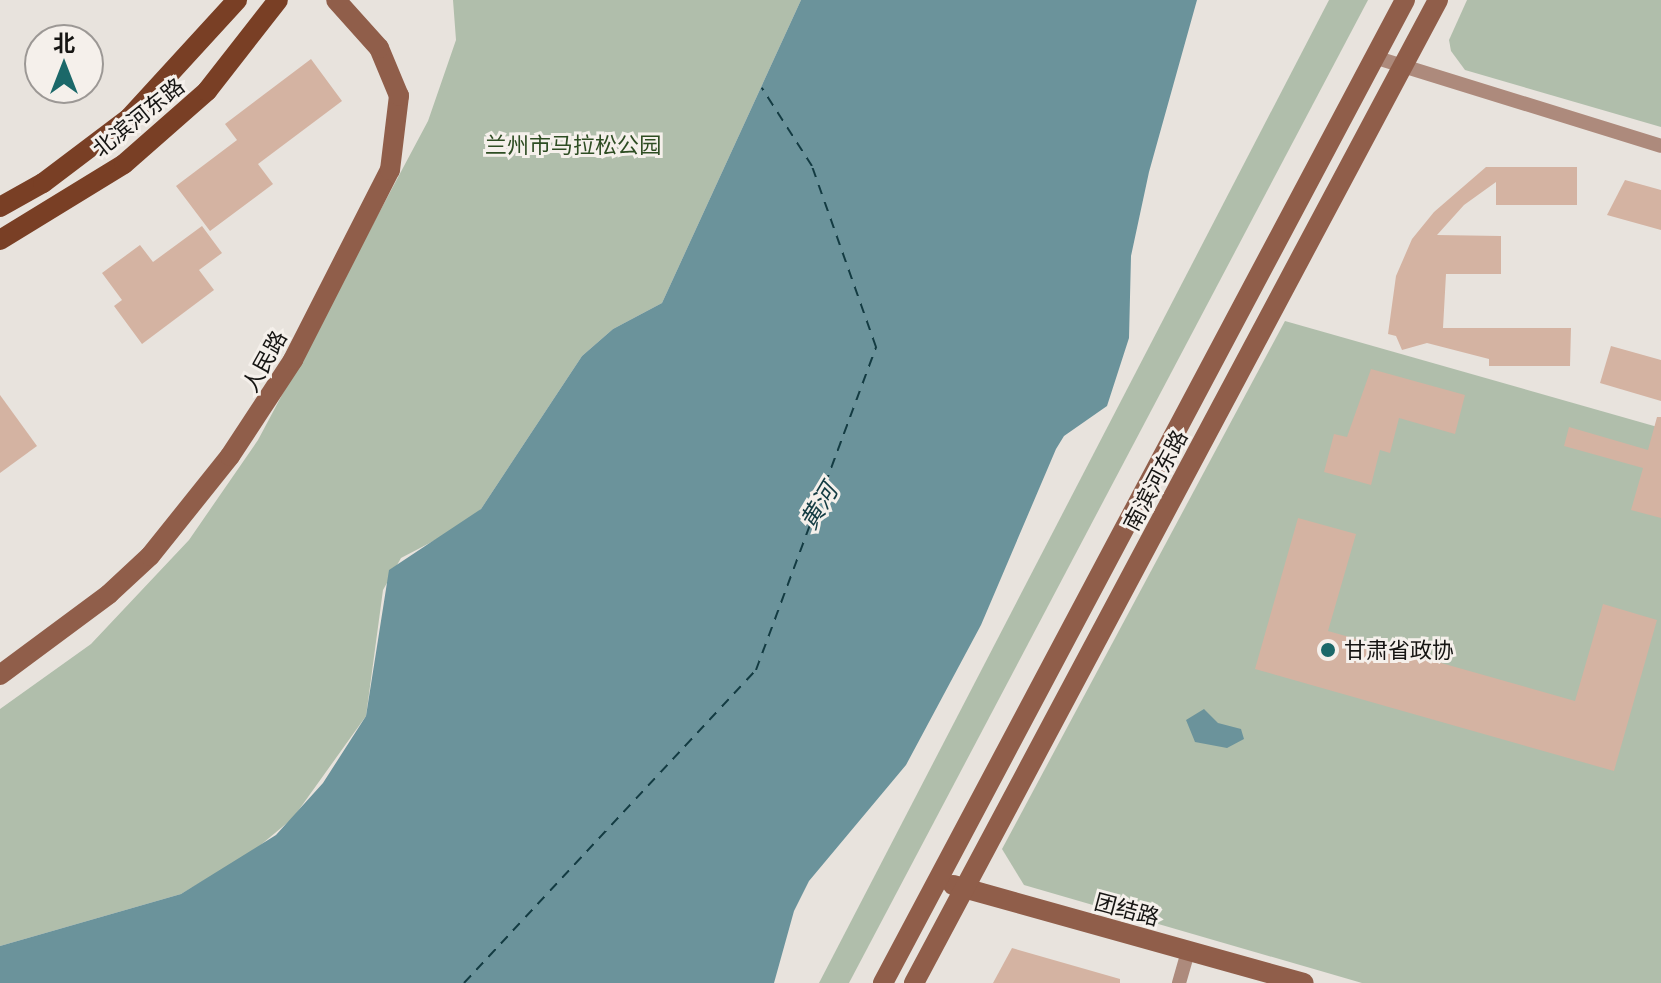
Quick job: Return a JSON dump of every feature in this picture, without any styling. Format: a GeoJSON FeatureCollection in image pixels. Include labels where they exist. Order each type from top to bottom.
{"type":"FeatureCollection","features":[{"type":"Feature","properties":{"kind":"main road","name":"北滨河东路"},"geometry":{"type":"LineString","coordinates":[[0,207],[43,183],[129,118],[237,0]]}},
{"type":"Feature","properties":{"kind":"main road","name":"北滨河东路"},"geometry":{"type":"LineString","coordinates":[[0,240],[136,154],[207,91],[278,0]]}},
{"type":"Feature","properties":{"kind":"main road","name":"人民路"},"geometry":{"type":"LineString","coordinates":[[0,675],[109,594],[150,556],[230,456],[293,360],[390,170],[399,121],[395,83],[372,38],[336,0]]}},
{"type":"Feature","properties":{"kind":"main road","name":"南滨河东路"},"geometry":{"type":"LineString","coordinates":[[883,983],[1405,0]]}},
{"type":"Feature","properties":{"kind":"main road","name":"南滨河东路"},"geometry":{"type":"LineString","coordinates":[[914,983],[1438,0]]}},
{"type":"Feature","properties":{"kind":"main road","name":"团结路"},"geometry":{"type":"LineString","coordinates":[[938,881],[1304,983]]}},
{"type":"Feature","properties":{"kind":"street"},"geometry":{"type":"LineString","coordinates":[[1374,57],[1661,146]]}},
{"type":"Feature","properties":{"kind":"street"},"geometry":{"type":"LineString","coordinates":[[1179,983],[1188,951]]}},
{"type":"Feature","properties":{"kind":"green space","name":"兰州市马拉松公园"},"geometry":{"type":"Polygon","coordinates":[[[453,0],[801,0],[662,303],[613,329],[582,356],[481,509],[464,525],[401,558],[383,590],[366,716],[293,818],[251,853],[181,894],[0,946],[0,709],[91,644],[189,540],[258,440],[428,121],[456,40],[453,0]]]}},
{"type":"Feature","properties":{"kind":"green space"},"geometry":{"type":"Polygon","coordinates":[[[1329,0],[1368,0],[849,983],[819,983],[1329,0]]]}},
{"type":"Feature","properties":{"kind":"green space"},"geometry":{"type":"Polygon","coordinates":[[[1467,0],[1661,0],[1661,127],[1465,70],[1451,51],[1449,40],[1467,0]]]}},
{"type":"Feature","properties":{"kind":"green space"},"geometry":{"type":"Polygon","coordinates":[[[1285,321],[1661,428],[1661,983],[1362,983],[1024,885],[1002,849],[1285,321]]]}},
{"type":"Feature","properties":{"kind":"water","name":"黄河"},"geometry":{"type":"Polygon","coordinates":[[[801,0],[1197,0],[1149,172],[1131,256],[1129,338],[1107,406],[1064,436],[1056,449],[981,625],[906,765],[809,881],[794,911],[774,983],[0,983],[0,946],[181,894],[276,835],[323,783],[366,716],[389,570],[481,509],[582,356],[613,329],[662,303],[801,0]]]}},
{"type":"Feature","properties":{"kind":"water"},"geometry":{"type":"Polygon","coordinates":[[[1204,709],[1218,723],[1241,729],[1244,739],[1227,748],[1195,742],[1186,720],[1204,709]]]}},
{"type":"Feature","properties":{"kind":"building"},"geometry":{"type":"Polygon","coordinates":[[[311,59],[342,101],[258,164],[273,184],[210,231],[176,186],[237,140],[225,124],[311,59]]]}},
{"type":"Feature","properties":{"kind":"building"},"geometry":{"type":"Polygon","coordinates":[[[1486,167],[1577,167],[1577,205],[1496,205],[1496,182],[1464,205],[1437,235],[1501,236],[1501,274],[1446,274],[1443,328],[1571,328],[1570,366],[1489,366],[1489,359],[1427,343],[1402,350],[1396,336],[1388,334],[1396,276],[1412,239],[1434,212],[1486,167]]]}},
{"type":"Feature","properties":{"kind":"building"},"geometry":{"type":"Polygon","coordinates":[[[1625,180],[1661,190],[1661,230],[1607,215],[1625,180]]]}},
{"type":"Feature","properties":{"kind":"building"},"geometry":{"type":"Polygon","coordinates":[[[202,226],[222,253],[199,270],[214,290],[142,344],[114,306],[122,300],[102,273],[140,245],[153,262],[202,226]]]}},
{"type":"Feature","properties":{"kind":"building"},"geometry":{"type":"Polygon","coordinates":[[[1611,346],[1661,360],[1661,401],[1600,383],[1611,346]]]}},
{"type":"Feature","properties":{"kind":"building"},"geometry":{"type":"Polygon","coordinates":[[[1371,369],[1465,395],[1455,434],[1399,418],[1390,453],[1380,450],[1371,485],[1324,472],[1334,434],[1347,437],[1371,369]]]}},
{"type":"Feature","properties":{"kind":"building"},"geometry":{"type":"Polygon","coordinates":[[[0,395],[37,446],[0,473],[0,395]]]}},
{"type":"Feature","properties":{"kind":"building"},"geometry":{"type":"Polygon","coordinates":[[[1657,417],[1661,417],[1661,518],[1631,510],[1643,468],[1564,446],[1569,427],[1648,450],[1657,417]]]}},
{"type":"Feature","properties":{"kind":"building","name":"甘肃省政协"},"geometry":{"type":"Polygon","coordinates":[[[1298,518],[1356,534],[1328,631],[1575,701],[1603,604],[1657,620],[1614,771],[1255,669],[1298,518]]]}},
{"type":"Feature","properties":{"kind":"building"},"geometry":{"type":"Polygon","coordinates":[[[1012,948],[1120,979],[1120,983],[993,983],[1012,948]]]}},
{"type":"Feature","properties":{"kind":"ferry route"},"geometry":{"type":"LineString","coordinates":[[464,983],[756,670],[876,347],[812,166],[762,88]]}},
{"type":"Feature","properties":{"kind":"place","name":"甘肃省政协"},"geometry":{"type":"Point","coordinates":[1328,650]}}]}
